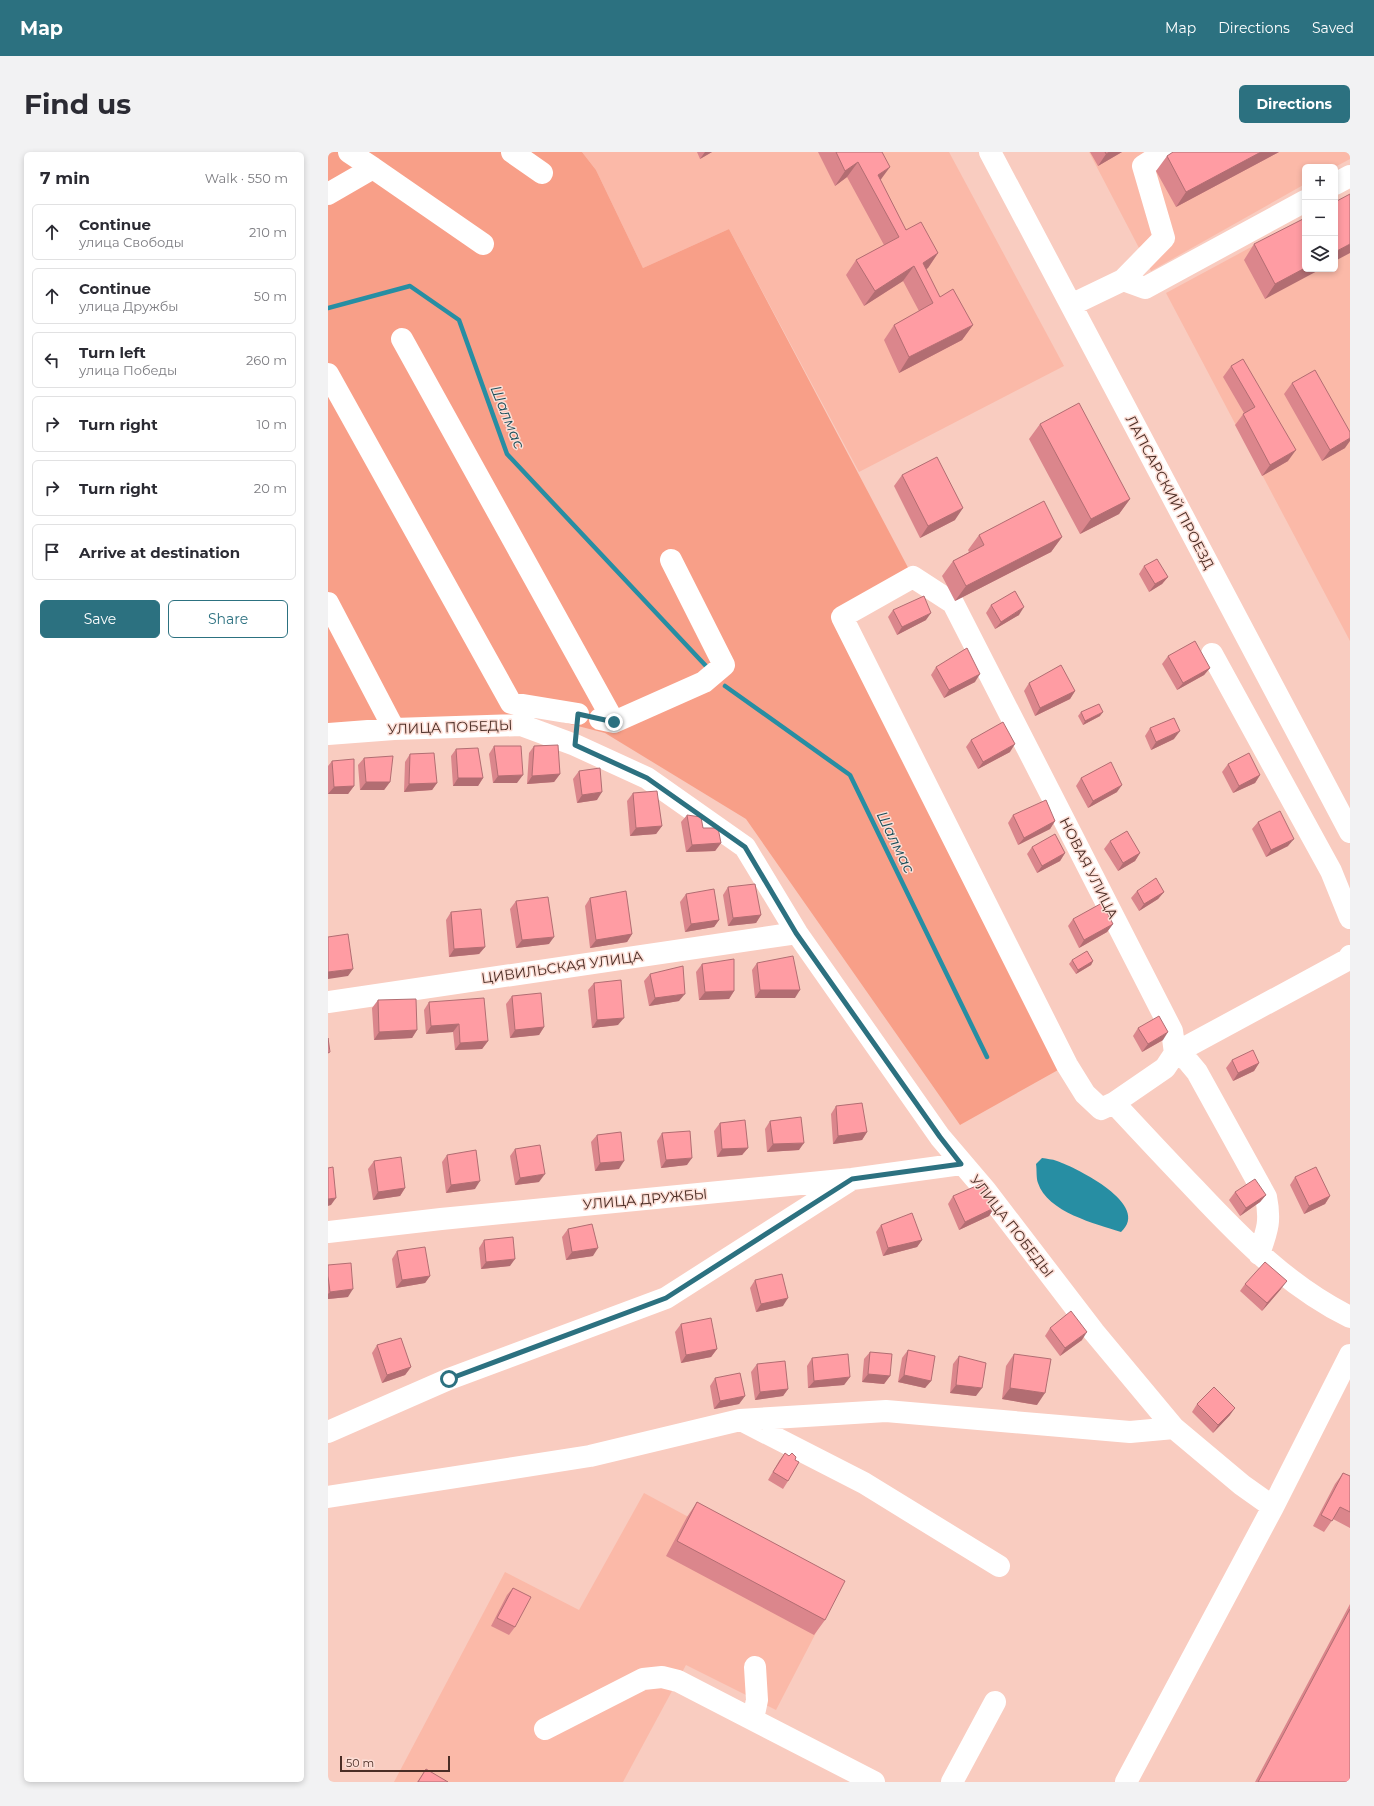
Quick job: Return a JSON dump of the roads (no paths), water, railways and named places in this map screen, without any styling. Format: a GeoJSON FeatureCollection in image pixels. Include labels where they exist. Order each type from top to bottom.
{"type":"FeatureCollection","features":[{"type":"Feature","properties":{"kind":"street"},"geometry":{"type":"LineString","coordinates":[[349,152],[482,244]]}},
{"type":"Feature","properties":{"kind":"street"},"geometry":{"type":"LineString","coordinates":[[512,152],[542,173]]}},
{"type":"Feature","properties":{"kind":"street"},"geometry":{"type":"LineString","coordinates":[[1071,305],[1123,280],[1164,238],[1143,166],[1165,152]]}},
{"type":"Feature","properties":{"kind":"street","name":"ЛАПСАРСКИЙ ПРОЕЗД"},"geometry":{"type":"LineString","coordinates":[[995,154],[1071,305],[1347,820]]}},
{"type":"Feature","properties":{"kind":"street"},"geometry":{"type":"LineString","coordinates":[[328,194],[373,168]]}},
{"type":"Feature","properties":{"kind":"street"},"geometry":{"type":"LineString","coordinates":[[1338,182],[1350,176]]}},
{"type":"Feature","properties":{"kind":"street"},"geometry":{"type":"LineString","coordinates":[[1123,280],[1145,288],[1302,203]]}},
{"type":"Feature","properties":{"kind":"street"},"geometry":{"type":"LineString","coordinates":[[402,339],[614,722]]}},
{"type":"Feature","properties":{"kind":"street"},"geometry":{"type":"LineString","coordinates":[[328,374],[511,703],[578,714],[614,722],[704,682],[724,665],[671,560]]}},
{"type":"Feature","properties":{"kind":"street","name":"НОВАЯ УЛИЦА"},"geometry":{"type":"LineString","coordinates":[[1108,1106],[1086,1094],[1067,1065],[842,616],[913,577],[953,603],[1172,1031],[1175,1053]]}},
{"type":"Feature","properties":{"kind":"street"},"geometry":{"type":"LineString","coordinates":[[328,604],[394,729]]}},
{"type":"Feature","properties":{"kind":"street"},"geometry":{"type":"LineString","coordinates":[[1212,654],[1331,871],[1350,918]]}},
{"type":"Feature","properties":{"kind":"street"},"geometry":{"type":"LineString","coordinates":[[575,745],[578,714]]}},
{"type":"Feature","properties":{"kind":"street","name":"УЛИЦА ПОБЕДЫ"},"geometry":{"type":"LineString","coordinates":[[328,734],[394,729],[521,725],[575,745],[647,778],[745,847],[796,933],[940,1137],[961,1164],[986,1191],[1094,1332],[1174,1428],[1242,1485],[1273,1507]]}},
{"type":"Feature","properties":{"kind":"street","name":"ЦИВИЛЬСКАЯ УЛИЦА"},"geometry":{"type":"LineString","coordinates":[[328,1002],[796,933]]}},
{"type":"Feature","properties":{"kind":"street"},"geometry":{"type":"LineString","coordinates":[[1350,956],[1347,960],[1175,1053],[1165,1068],[1108,1106],[1259,1254],[1302,1289],[1350,1317]]}},
{"type":"Feature","properties":{"kind":"street"},"geometry":{"type":"LineString","coordinates":[[1175,1053],[1187,1060],[1197,1072],[1266,1197],[1270,1214],[1269,1225],[1259,1254]]}},
{"type":"Feature","properties":{"kind":"street","name":"УЛИЦА ДРУЖБЫ"},"geometry":{"type":"LineString","coordinates":[[328,1232],[441,1219],[852,1179],[961,1164]]}},
{"type":"Feature","properties":{"kind":"street"},"geometry":{"type":"LineString","coordinates":[[328,1432],[449,1379],[666,1298],[852,1179]]}},
{"type":"Feature","properties":{"kind":"street"},"geometry":{"type":"LineString","coordinates":[[1126,1782],[1273,1507],[1350,1355]]}},
{"type":"Feature","properties":{"kind":"street"},"geometry":{"type":"LineString","coordinates":[[328,1496],[590,1456],[740,1420],[886,1411],[1130,1432],[1174,1428]]}},
{"type":"Feature","properties":{"kind":"street"},"geometry":{"type":"LineString","coordinates":[[740,1420],[864,1483],[999,1566]]}},
{"type":"Feature","properties":{"kind":"street"},"geometry":{"type":"LineString","coordinates":[[753,1719],[757,1700],[755,1667]]}},
{"type":"Feature","properties":{"kind":"street"},"geometry":{"type":"LineString","coordinates":[[545,1729],[643,1679],[662,1676],[678,1681],[874,1782]]}},
{"type":"Feature","properties":{"kind":"street"},"geometry":{"type":"LineString","coordinates":[[952,1782],[995,1702]]}},
{"type":"Feature","properties":{"kind":"water"},"geometry":{"type":"Polygon","coordinates":[[[1042,1158],[1055,1160],[1080,1171],[1108,1189],[1120,1200],[1127,1210],[1128,1221],[1121,1232],[1086,1221],[1051,1202],[1043,1193],[1037,1181],[1036,1164],[1042,1158]]]}},
{"type":"Feature","properties":{"kind":"waterway","name":"Шалмас"},"geometry":{"type":"LineString","coordinates":[[328,308],[410,286],[459,320],[507,454],[706,666]]}},
{"type":"Feature","properties":{"kind":"waterway","name":"Шалмас"},"geometry":{"type":"LineString","coordinates":[[725,686],[850,775],[987,1057]]}}]}
